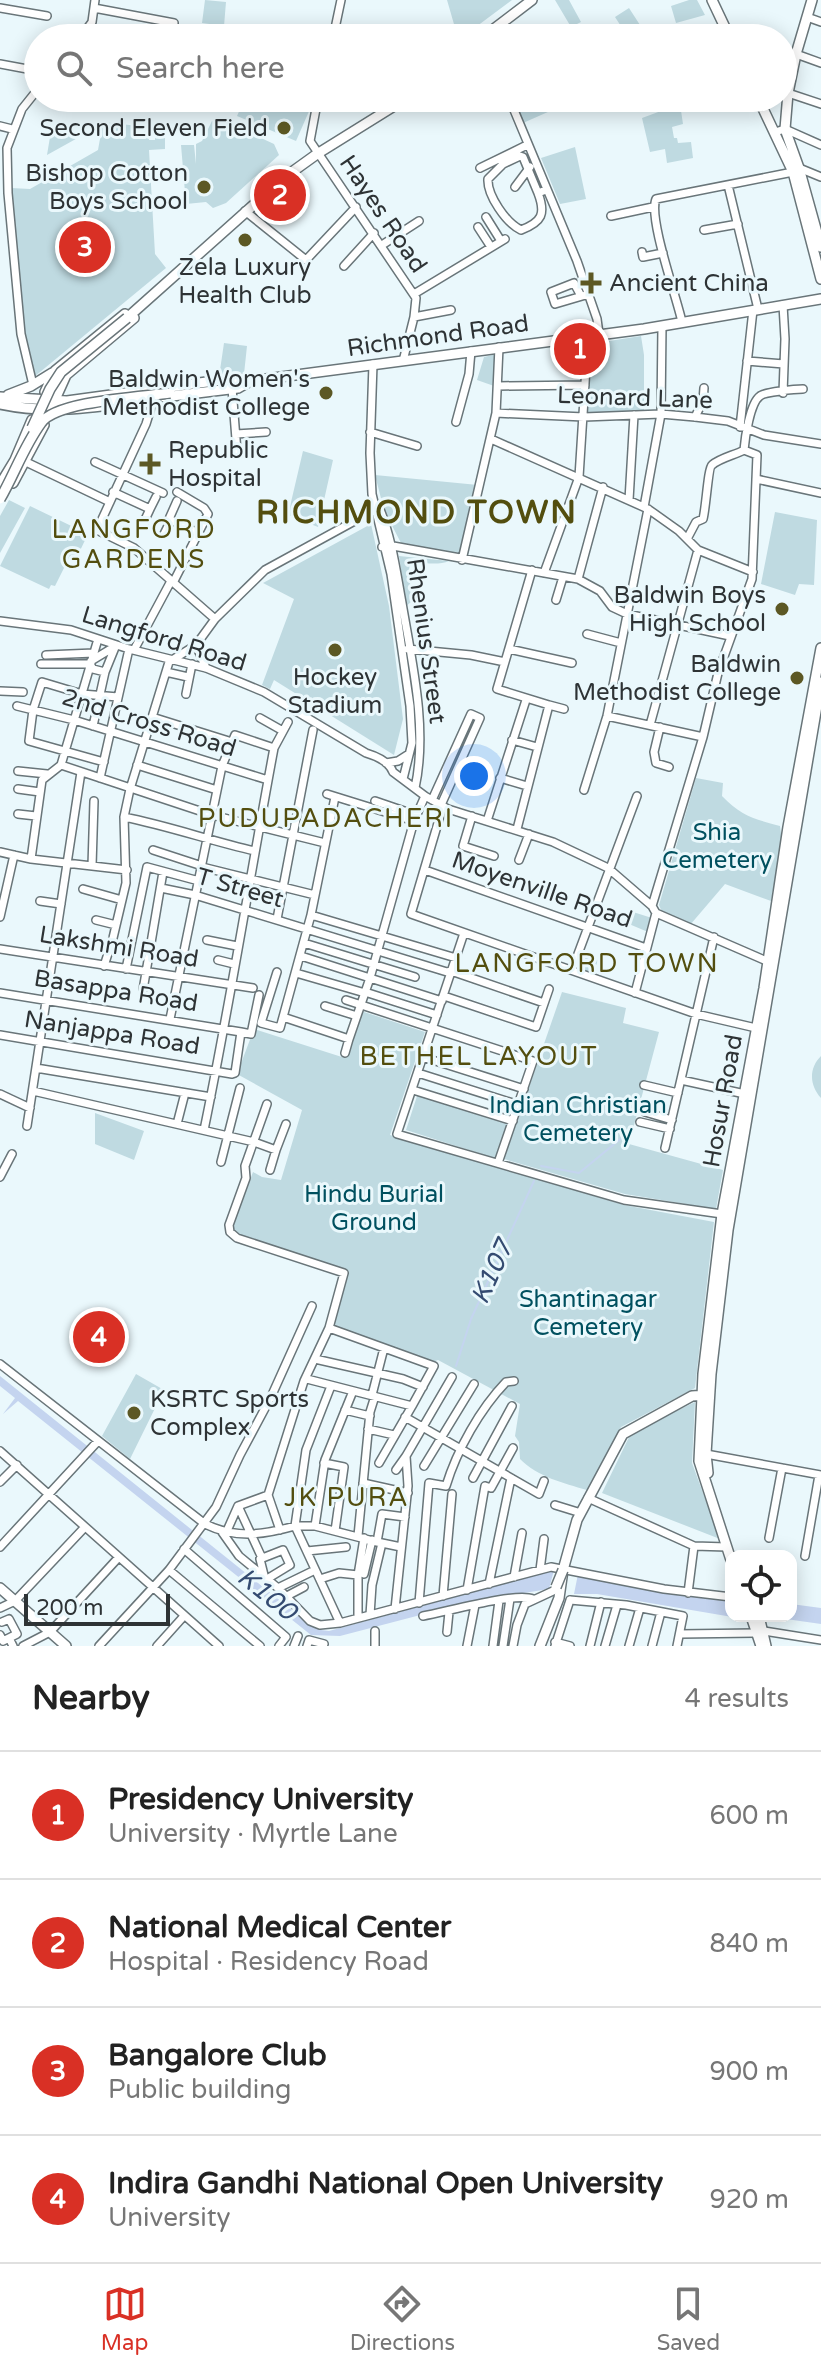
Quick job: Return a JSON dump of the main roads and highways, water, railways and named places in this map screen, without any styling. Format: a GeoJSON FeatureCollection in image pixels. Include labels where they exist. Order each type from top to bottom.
{"type":"FeatureCollection","features":[{"type":"Feature","properties":{"kind":"main road"},"geometry":{"type":"LineString","coordinates":[[500,24],[532,0]]}},
{"type":"Feature","properties":{"kind":"main road"},"geometry":{"type":"LineString","coordinates":[[712,0],[723,24]]}},
{"type":"Feature","properties":{"kind":"main road"},"geometry":{"type":"LineString","coordinates":[[797,51],[812,0]]}},
{"type":"Feature","properties":{"kind":"main road"},"geometry":{"type":"LineString","coordinates":[[0,491],[55,380],[71,363],[139,308],[245,211],[317,154],[384,112]]}},
{"type":"Feature","properties":{"kind":"main road"},"geometry":{"type":"LineString","coordinates":[[765,112],[789,142],[821,279]]}},
{"type":"Feature","properties":{"kind":"main road"},"geometry":{"type":"LineString","coordinates":[[786,112],[780,131],[821,247]]}},
{"type":"Feature","properties":{"kind":"main road"},"geometry":{"type":"LineString","coordinates":[[768,118],[786,115]]}},
{"type":"Feature","properties":{"kind":"main road","name":"Richmond Road"},"geometry":{"type":"LineString","coordinates":[[65,406],[236,378],[250,381],[818,302]]}},
{"type":"Feature","properties":{"kind":"main road"},"geometry":{"type":"LineString","coordinates":[[0,396],[33,385],[132,309],[139,308]]}},
{"type":"Feature","properties":{"kind":"main road"},"geometry":{"type":"LineString","coordinates":[[0,501],[26,462],[66,375],[138,315],[139,308]]}},
{"type":"Feature","properties":{"kind":"main road"},"geometry":{"type":"LineString","coordinates":[[0,485],[15,460],[55,371]]}},
{"type":"Feature","properties":{"kind":"main road"},"geometry":{"type":"LineString","coordinates":[[0,404],[89,409],[250,381]]}},
{"type":"Feature","properties":{"kind":"main road"},"geometry":{"type":"LineString","coordinates":[[0,501],[41,421],[54,411],[234,386]]}},
{"type":"Feature","properties":{"kind":"main road"},"geometry":{"type":"LineString","coordinates":[[60,387],[65,406]]}},
{"type":"Feature","properties":{"kind":"main road"},"geometry":{"type":"LineString","coordinates":[[0,396],[39,405]]}},
{"type":"Feature","properties":{"kind":"main road","name":"Hosur Road"},"geometry":{"type":"LineString","coordinates":[[730,1550],[707,1469],[710,1303],[722,1214],[771,963],[788,827],[821,648]]}},
{"type":"Feature","properties":{"kind":"main road","name":"Hosur Road"},"geometry":{"type":"LineString","coordinates":[[730,1550],[699,1461],[706,1394],[728,1230],[771,963],[821,682]]}},
{"type":"Feature","properties":{"kind":"main road"},"geometry":{"type":"LineString","coordinates":[[537,1646],[581,1513],[623,1434],[692,1396],[706,1394]]}},
{"type":"Feature","properties":{"kind":"main road"},"geometry":{"type":"LineString","coordinates":[[0,1588],[66,1646]]}},
{"type":"Feature","properties":{"kind":"main road"},"geometry":{"type":"LineString","coordinates":[[754,1622],[764,1646]]}},
{"type":"Feature","properties":{"kind":"main road"},"geometry":{"type":"LineString","coordinates":[[759,1622],[759,1632]]}},
{"type":"Feature","properties":{"kind":"water","name":"K100"},"geometry":{"type":"Polygon","coordinates":[[[0,1376],[303,1619],[321,1630],[329,1631],[554,1570],[549,1589],[474,1601],[340,1636],[311,1635],[18,1401],[3,1414],[15,1398],[0,1386],[0,1376]]]}},
{"type":"Feature","properties":{"kind":"water"},"geometry":{"type":"Polygon","coordinates":[[[578,1574],[725,1600],[725,1616],[597,1594],[574,1594],[578,1574]]]}},
{"type":"Feature","properties":{"kind":"water"},"geometry":{"type":"Polygon","coordinates":[[[797,1605],[821,1608],[821,1624],[797,1621],[797,1605]]]}},
{"type":"Feature","properties":{"kind":"waterway","name":"K107"},"geometry":{"type":"LineString","coordinates":[[541,1166],[579,1173],[629,1132]]}},
{"type":"Feature","properties":{"kind":"waterway","name":"K107"},"geometry":{"type":"LineString","coordinates":[[456,1366],[471,1319],[534,1181]]}},
{"type":"Feature","properties":{"kind":"place","name":"Second Eleven Field"},"geometry":{"type":"Point","coordinates":[284,128]}},
{"type":"Feature","properties":{"kind":"place","name":"Bishop Cotton Boys School"},"geometry":{"type":"Point","coordinates":[204,187]}},
{"type":"Feature","properties":{"kind":"place","name":"National Medical Center"},"geometry":{"type":"Point","coordinates":[280,195]}},
{"type":"Feature","properties":{"kind":"place","name":"Zela Luxury Health Club"},"geometry":{"type":"Point","coordinates":[245,240]}},
{"type":"Feature","properties":{"kind":"place","name":"Bangalore Club"},"geometry":{"type":"Point","coordinates":[85,247]}},
{"type":"Feature","properties":{"kind":"place","name":"Ancient China"},"geometry":{"type":"Point","coordinates":[591,283]}},
{"type":"Feature","properties":{"kind":"place","name":"Presidency University"},"geometry":{"type":"Point","coordinates":[580,349]}},
{"type":"Feature","properties":{"kind":"place","name":"Baldwin Women's Methodist College"},"geometry":{"type":"Point","coordinates":[326,393]}},
{"type":"Feature","properties":{"kind":"place","name":"Republic Hospital"},"geometry":{"type":"Point","coordinates":[150,464]}},
{"type":"Feature","properties":{"kind":"place","name":"Baldwin Boys High School"},"geometry":{"type":"Point","coordinates":[782,609]}},
{"type":"Feature","properties":{"kind":"place","name":"Hockey Stadium"},"geometry":{"type":"Point","coordinates":[335,650]}},
{"type":"Feature","properties":{"kind":"place","name":"Baldwin Methodist College"},"geometry":{"type":"Point","coordinates":[797,678]}},
{"type":"Feature","properties":{"kind":"place","name":"Indira Gandhi National Open University"},"geometry":{"type":"Point","coordinates":[99,1337]}},
{"type":"Feature","properties":{"kind":"place","name":"KSRTC Sports Complex"},"geometry":{"type":"Point","coordinates":[134,1413]}},
{"type":"Feature","properties":{"kind":"district","name":"RICHMOND TOWN"},"geometry":{"type":"Point","coordinates":[417,513]}},
{"type":"Feature","properties":{"kind":"district","name":"LANGFORD GARDENS"},"geometry":{"type":"Point","coordinates":[134,544]}},
{"type":"Feature","properties":{"kind":"district","name":"PUDUPADACHERI"},"geometry":{"type":"Point","coordinates":[326,818]}},
{"type":"Feature","properties":{"kind":"district","name":"LANGFORD TOWN"},"geometry":{"type":"Point","coordinates":[587,963]}},
{"type":"Feature","properties":{"kind":"district","name":"BETHEL LAYOUT"},"geometry":{"type":"Point","coordinates":[479,1056]}},
{"type":"Feature","properties":{"kind":"district","name":"JK PURA"},"geometry":{"type":"Point","coordinates":[347,1497]}},
{"type":"Feature","properties":{"kind":"park label","name":"Shia Cemetery"},"geometry":{"type":"Point","coordinates":[717,846]}},
{"type":"Feature","properties":{"kind":"park label","name":"Indian Christian Cemetery"},"geometry":{"type":"Point","coordinates":[578,1119]}},
{"type":"Feature","properties":{"kind":"park label","name":"Hindu Burial Ground"},"geometry":{"type":"Point","coordinates":[374,1208]}},
{"type":"Feature","properties":{"kind":"park label","name":"Shantinagar Cemetery"},"geometry":{"type":"Point","coordinates":[588,1313]}}]}
